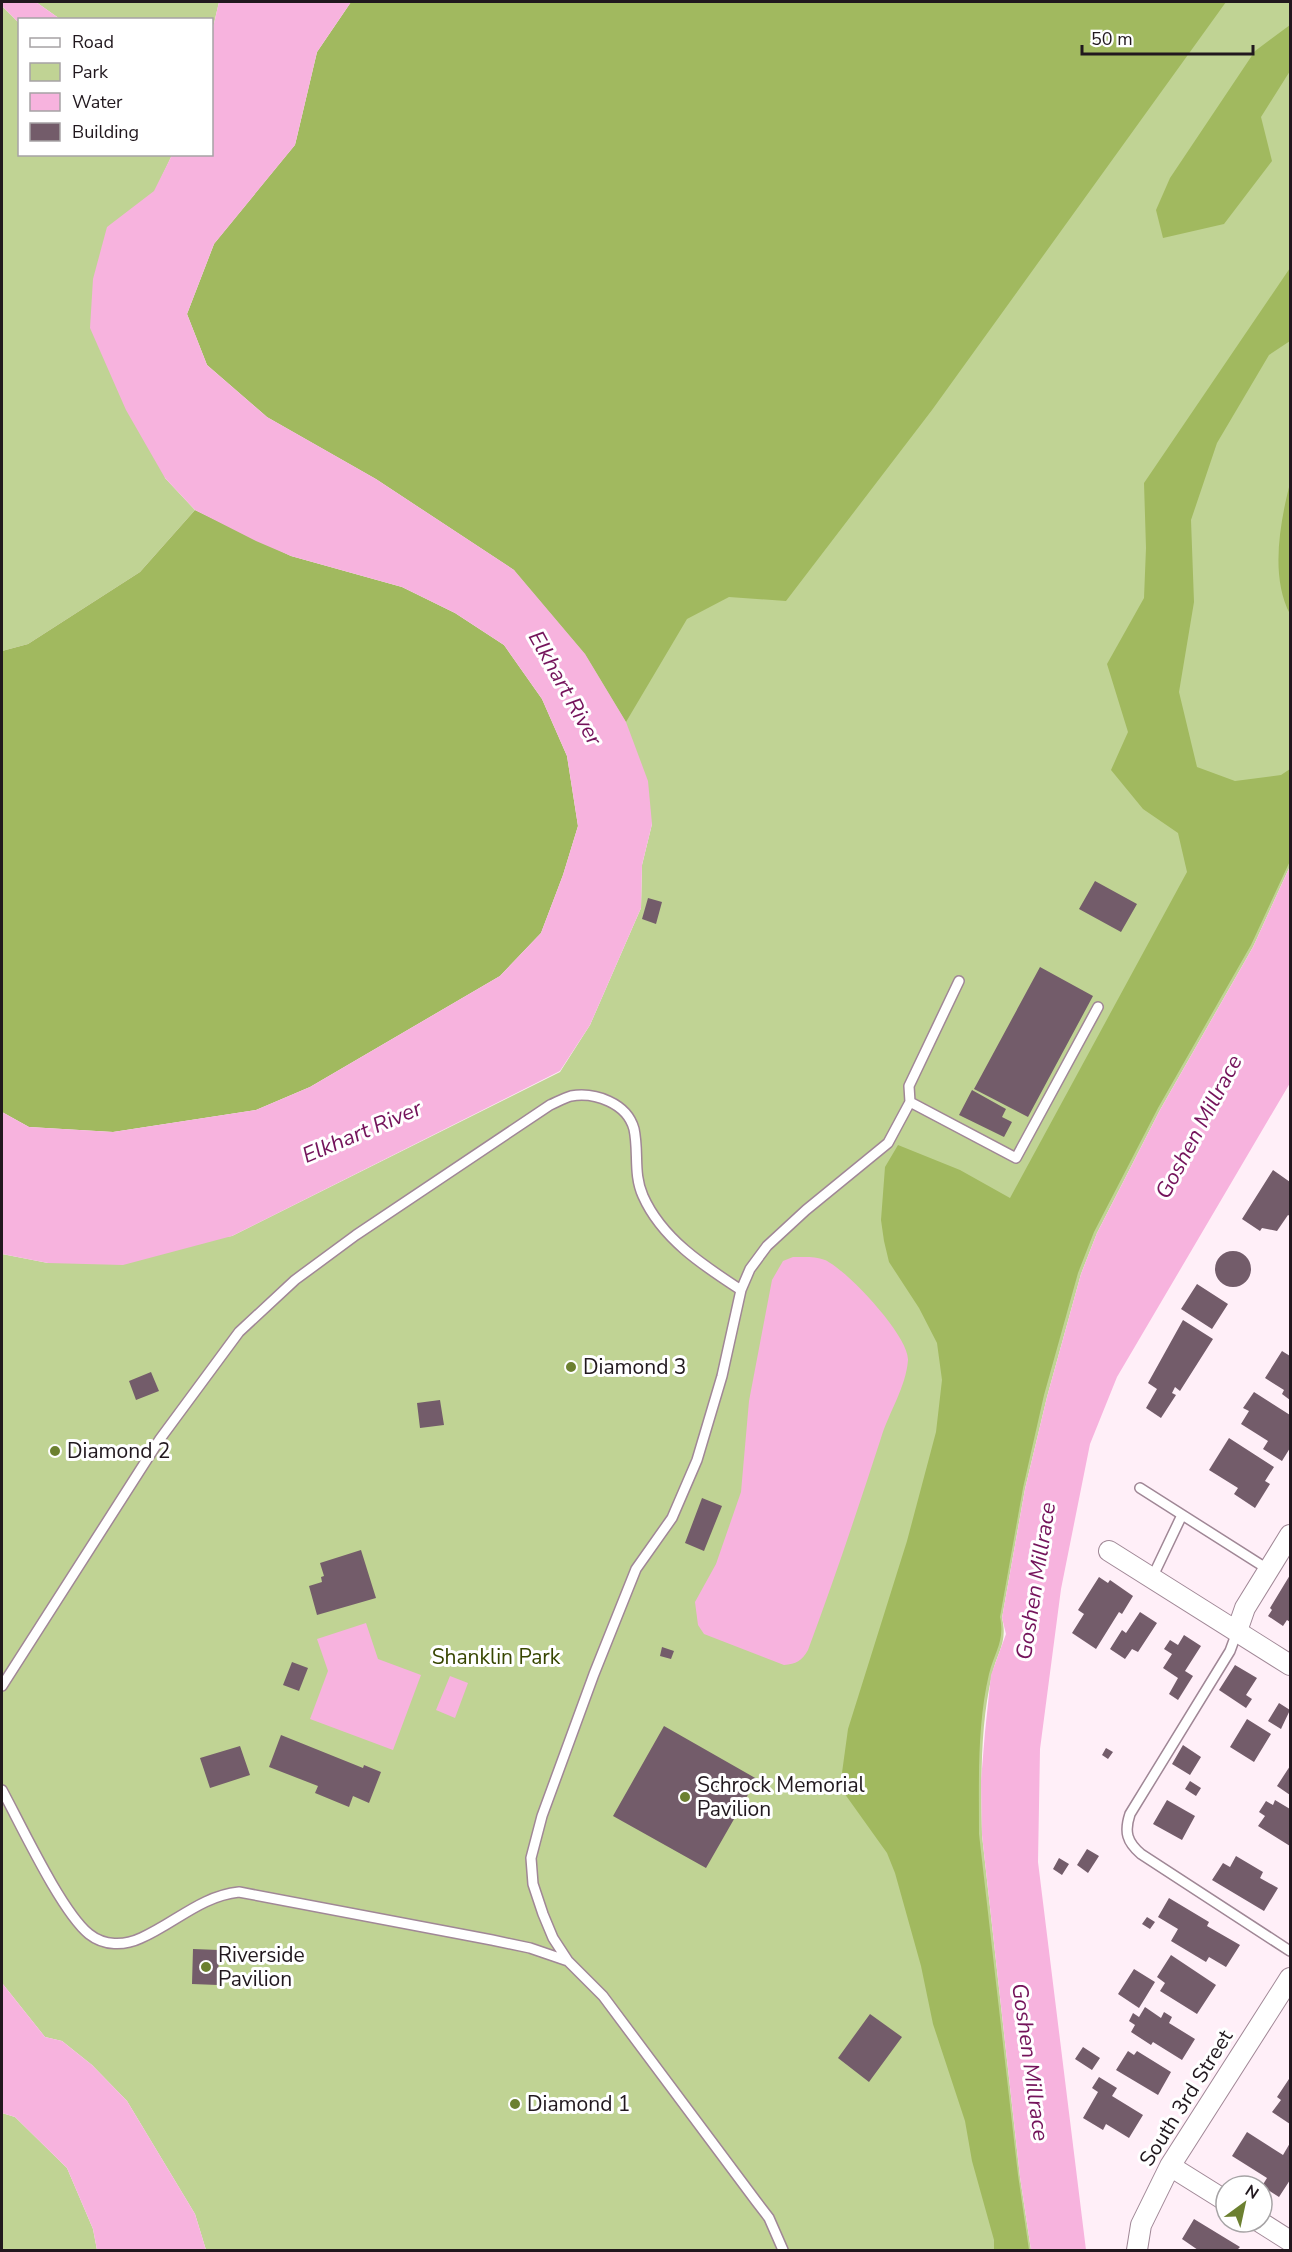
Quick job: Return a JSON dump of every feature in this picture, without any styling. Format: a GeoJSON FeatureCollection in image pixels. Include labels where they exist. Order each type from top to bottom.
{"type":"FeatureCollection","features":[{"type":"Feature","properties":{"kind":"street"},"geometry":{"type":"LineString","coordinates":[[1237,1631],[1245,1608],[1290,1535]]}},
{"type":"Feature","properties":{"kind":"street"},"geometry":{"type":"LineString","coordinates":[[1109,1551],[1290,1665]]}},
{"type":"Feature","properties":{"kind":"street","name":"South 3rd Street"},"geometry":{"type":"LineString","coordinates":[[1137,2250],[1141,2225],[1170,2166],[1290,1978]]}},
{"type":"Feature","properties":{"kind":"street"},"geometry":{"type":"LineString","coordinates":[[1170,2166],[1214,2194]]}},
{"type":"Feature","properties":{"kind":"street"},"geometry":{"type":"LineString","coordinates":[[1274,2231],[1290,2241]]}},
{"type":"Feature","properties":{"kind":"lane"},"geometry":{"type":"LineString","coordinates":[[783,2250],[769,2218],[603,1996],[568,1961],[553,1938],[533,1884],[531,1858],[539,1826],[590,1684],[636,1569],[672,1518],[697,1460],[722,1376],[741,1290],[750,1269],[767,1246],[806,1210],[888,1143],[910,1102],[909,1086],[960,981]]}},
{"type":"Feature","properties":{"kind":"lane"},"geometry":{"type":"LineString","coordinates":[[910,1102],[1016,1158],[1098,1007]]}},
{"type":"Feature","properties":{"kind":"lane"},"geometry":{"type":"LineString","coordinates":[[2,1686],[160,1439],[239,1332],[295,1280],[347,1242],[550,1105],[570,1096],[586,1096],[615,1103],[625,1112],[633,1126],[635,1168],[643,1197],[660,1222],[692,1258],[741,1290]]}},
{"type":"Feature","properties":{"kind":"lane"},"geometry":{"type":"LineString","coordinates":[[1140,1488],[1269,1570]]}},
{"type":"Feature","properties":{"kind":"lane"},"geometry":{"type":"LineString","coordinates":[[1152,1578],[1182,1515]]}},
{"type":"Feature","properties":{"kind":"lane"},"geometry":{"type":"LineString","coordinates":[[1237,1631],[1230,1651],[1130,1814],[1126,1836],[1141,1854],[1290,1951]]}},
{"type":"Feature","properties":{"kind":"lane"},"geometry":{"type":"LineString","coordinates":[[2,1790],[62,1900],[88,1933],[104,1942],[125,1944],[142,1938],[206,1900],[222,1894],[239,1892],[492,1940],[530,1948],[568,1961]]}},
{"type":"Feature","properties":{"kind":"green space"},"geometry":{"type":"Polygon","coordinates":[[[36,2],[219,2],[213,28],[213,18],[59,18],[36,2]]]}},
{"type":"Feature","properties":{"kind":"green space","name":"Shanklin Park"},"geometry":{"type":"Polygon","coordinates":[[[351,2],[1290,2],[1290,866],[1253,947],[1160,1110],[1097,1233],[1081,1274],[1047,1397],[1025,1489],[1002,1618],[1003,1641],[992,1675],[985,1714],[982,1835],[1020,2177],[1031,2250],[206,2250],[195,2214],[127,2101],[92,2065],[62,2041],[45,2037],[2,1983],[2,1254],[48,1263],[232,1236],[560,1072],[590,1025],[641,908],[642,865],[652,824],[514,570],[376,479],[267,417],[214,244],[295,145],[351,2]]]}},
{"type":"Feature","properties":{"kind":"green space"},"geometry":{"type":"Polygon","coordinates":[[[351,2],[1226,2],[932,410],[786,601],[729,597],[687,619],[626,722],[585,654],[514,570],[376,479],[267,417],[207,365],[187,314],[214,244],[295,145],[317,52],[351,2]]]}},
{"type":"Feature","properties":{"kind":"green space"},"geometry":{"type":"Polygon","coordinates":[[[2,6],[18,22],[18,156],[172,156],[155,191],[139,205],[165,478],[195,510],[140,572],[28,644],[2,651],[2,6]]]}},
{"type":"Feature","properties":{"kind":"green space"},"geometry":{"type":"Polygon","coordinates":[[[1290,25],[1290,71],[1261,117],[1272,161],[1224,224],[1163,238],[1156,210],[1170,178],[1255,51],[1290,25]]]}},
{"type":"Feature","properties":{"kind":"green space"},"geometry":{"type":"Polygon","coordinates":[[[1290,268],[1290,341],[1269,355],[1217,443],[1191,520],[1194,602],[1179,692],[1197,767],[1235,781],[1281,775],[1290,769],[1290,861],[1251,945],[1158,1108],[1094,1232],[1078,1273],[1044,1395],[1023,1488],[1000,1617],[1000,1640],[989,1674],[982,1713],[979,1834],[1018,2175],[1029,2250],[994,2250],[994,2240],[972,2161],[965,2121],[933,2024],[921,1966],[895,1873],[887,1853],[842,1790],[841,1780],[848,1729],[907,1541],[936,1432],[942,1380],[937,1343],[919,1308],[889,1262],[881,1220],[885,1167],[898,1145],[960,1170],[1010,1198],[1187,872],[1178,833],[1143,809],[1111,770],[1128,732],[1107,664],[1144,598],[1146,548],[1144,483],[1290,268]]]}},
{"type":"Feature","properties":{"kind":"green space"},"geometry":{"type":"Polygon","coordinates":[[[1290,483],[1290,614],[1280,583],[1279,549],[1280,532],[1290,483]]]}},
{"type":"Feature","properties":{"kind":"green space"},"geometry":{"type":"Polygon","coordinates":[[[195,510],[291,556],[402,587],[455,613],[504,645],[542,699],[567,756],[578,826],[563,875],[541,933],[500,976],[310,1087],[256,1110],[113,1132],[29,1127],[2,1112],[2,651],[28,644],[140,572],[195,510]]]}},
{"type":"Feature","properties":{"kind":"green space"},"geometry":{"type":"Polygon","coordinates":[[[2,2113],[15,2117],[67,2168],[93,2229],[97,2250],[2,2250],[2,2113]]]}},
{"type":"Feature","properties":{"kind":"water"},"geometry":{"type":"Polygon","coordinates":[[[2,2],[36,2],[59,18],[18,18],[18,22],[2,6],[2,2]]]}},
{"type":"Feature","properties":{"kind":"water","name":"Elkhart River"},"geometry":{"type":"Polygon","coordinates":[[[219,2],[351,2],[317,52],[295,145],[214,244],[187,314],[207,365],[267,417],[376,479],[514,570],[585,654],[626,722],[648,781],[652,824],[642,865],[641,908],[590,1025],[560,1071],[232,1236],[123,1265],[48,1263],[2,1254],[2,1112],[29,1127],[113,1132],[256,1110],[310,1087],[500,976],[541,933],[563,875],[578,826],[567,756],[542,699],[504,645],[455,613],[402,587],[291,556],[195,510],[165,478],[126,410],[90,328],[93,279],[107,227],[154,191],[172,156],[213,156],[213,28],[219,2]]]}},
{"type":"Feature","properties":{"kind":"water","name":"Goshen Millrace"},"geometry":{"type":"Polygon","coordinates":[[[1290,866],[1290,1083],[1117,1377],[1090,1444],[1061,1589],[1040,1749],[1038,1862],[1086,2250],[1031,2250],[1020,2177],[982,1835],[981,1781],[991,1675],[1006,1634],[1002,1618],[1025,1489],[1047,1397],[1081,1274],[1097,1233],[1160,1110],[1253,947],[1290,866]]]}},
{"type":"Feature","properties":{"kind":"water"},"geometry":{"type":"Polygon","coordinates":[[[793,1257],[813,1257],[825,1260],[847,1276],[888,1320],[906,1349],[908,1360],[904,1380],[884,1428],[808,1650],[798,1661],[784,1665],[704,1634],[698,1625],[695,1602],[716,1564],[741,1492],[749,1401],[772,1280],[783,1261],[793,1257]]]}},
{"type":"Feature","properties":{"kind":"water"},"geometry":{"type":"Polygon","coordinates":[[[366,1623],[378,1659],[421,1675],[393,1750],[310,1719],[328,1671],[317,1639],[366,1623]]]}},
{"type":"Feature","properties":{"kind":"water"},"geometry":{"type":"Polygon","coordinates":[[[450,1676],[468,1683],[455,1718],[436,1710],[450,1676]]]}},
{"type":"Feature","properties":{"kind":"water"},"geometry":{"type":"Polygon","coordinates":[[[2,1983],[45,2037],[62,2041],[92,2065],[127,2101],[195,2214],[206,2250],[97,2250],[93,2229],[67,2168],[15,2117],[2,2113],[2,1983]]]}},
{"type":"Feature","properties":{"kind":"building"},"geometry":{"type":"Polygon","coordinates":[[[1095,881],[1137,904],[1121,932],[1079,909],[1095,881]]]}},
{"type":"Feature","properties":{"kind":"building"},"geometry":{"type":"Polygon","coordinates":[[[648,898],[662,902],[656,924],[642,919],[648,898]]]}},
{"type":"Feature","properties":{"kind":"building"},"geometry":{"type":"Polygon","coordinates":[[[1040,967],[1093,996],[1028,1117],[974,1089],[1040,967]]]}},
{"type":"Feature","properties":{"kind":"building"},"geometry":{"type":"Polygon","coordinates":[[[972,1090],[1006,1109],[1002,1117],[1012,1122],[1004,1137],[959,1115],[972,1090]]]}},
{"type":"Feature","properties":{"kind":"building"},"geometry":{"type":"Polygon","coordinates":[[[1273,1170],[1290,1182],[1290,1216],[1288,1215],[1277,1231],[1262,1228],[1260,1231],[1242,1219],[1273,1170]]]}},
{"type":"Feature","properties":{"kind":"building"},"geometry":{"type":"Polygon","coordinates":[[[1233,1251],[1246,1256],[1251,1269],[1246,1282],[1233,1287],[1220,1282],[1215,1269],[1220,1256],[1233,1251]]]}},
{"type":"Feature","properties":{"kind":"building"},"geometry":{"type":"Polygon","coordinates":[[[1197,1284],[1228,1304],[1212,1329],[1181,1309],[1197,1284]]]}},
{"type":"Feature","properties":{"kind":"building"},"geometry":{"type":"Polygon","coordinates":[[[1183,1320],[1213,1339],[1180,1391],[1175,1387],[1172,1393],[1176,1395],[1161,1418],[1146,1408],[1157,1389],[1148,1383],[1183,1320]]]}},
{"type":"Feature","properties":{"kind":"building"},"geometry":{"type":"Polygon","coordinates":[[[1282,1351],[1290,1356],[1290,1400],[1282,1394],[1284,1390],[1265,1378],[1282,1351]]]}},
{"type":"Feature","properties":{"kind":"building"},"geometry":{"type":"Polygon","coordinates":[[[151,1372],[159,1391],[136,1400],[129,1381],[151,1372]]]}},
{"type":"Feature","properties":{"kind":"building"},"geometry":{"type":"Polygon","coordinates":[[[1254,1392],[1290,1415],[1290,1448],[1282,1461],[1263,1449],[1268,1441],[1241,1424],[1249,1411],[1243,1408],[1254,1392]]]}},
{"type":"Feature","properties":{"kind":"building"},"geometry":{"type":"Polygon","coordinates":[[[440,1400],[444,1425],[420,1428],[417,1403],[440,1400]]]}},
{"type":"Feature","properties":{"kind":"building"},"geometry":{"type":"Polygon","coordinates":[[[1229,1438],[1274,1467],[1265,1481],[1270,1484],[1255,1508],[1234,1494],[1238,1488],[1209,1470],[1229,1438]]]}},
{"type":"Feature","properties":{"kind":"building"},"geometry":{"type":"Polygon","coordinates":[[[702,1498],[722,1506],[704,1551],[685,1543],[702,1498]]]}},
{"type":"Feature","properties":{"kind":"building"},"geometry":{"type":"Polygon","coordinates":[[[361,1550],[376,1598],[317,1615],[309,1586],[322,1582],[321,1577],[324,1576],[320,1563],[361,1550]]]}},
{"type":"Feature","properties":{"kind":"building"},"geometry":{"type":"Polygon","coordinates":[[[1290,1575],[1290,1622],[1287,1620],[1283,1626],[1268,1616],[1272,1610],[1270,1608],[1290,1575]]]}},
{"type":"Feature","properties":{"kind":"building"},"geometry":{"type":"Polygon","coordinates":[[[1099,1577],[1108,1583],[1110,1580],[1133,1596],[1122,1614],[1119,1612],[1096,1649],[1072,1633],[1084,1614],[1078,1610],[1099,1577]]]}},
{"type":"Feature","properties":{"kind":"building"},"geometry":{"type":"Polygon","coordinates":[[[1140,1612],[1157,1623],[1138,1652],[1132,1649],[1125,1659],[1110,1649],[1122,1630],[1126,1633],[1140,1612]]]}},
{"type":"Feature","properties":{"kind":"building"},"geometry":{"type":"Polygon","coordinates":[[[1184,1635],[1201,1646],[1185,1671],[1193,1676],[1178,1700],[1169,1694],[1178,1678],[1163,1668],[1172,1654],[1164,1649],[1170,1640],[1178,1645],[1184,1635]]]}},
{"type":"Feature","properties":{"kind":"building"},"geometry":{"type":"Polygon","coordinates":[[[662,1647],[674,1651],[671,1659],[660,1656],[662,1647]]]}},
{"type":"Feature","properties":{"kind":"building"},"geometry":{"type":"Polygon","coordinates":[[[292,1662],[308,1668],[299,1691],[283,1685],[292,1662]]]}},
{"type":"Feature","properties":{"kind":"building"},"geometry":{"type":"Polygon","coordinates":[[[1235,1665],[1257,1678],[1246,1695],[1252,1699],[1246,1708],[1219,1690],[1235,1665]]]}},
{"type":"Feature","properties":{"kind":"building"},"geometry":{"type":"Polygon","coordinates":[[[1279,1703],[1290,1710],[1281,1729],[1268,1721],[1279,1703]]]}},
{"type":"Feature","properties":{"kind":"building"},"geometry":{"type":"Polygon","coordinates":[[[1247,1719],[1271,1734],[1254,1762],[1230,1747],[1247,1719]]]}},
{"type":"Feature","properties":{"kind":"building","name":"Schrock Memorial Pavilion"},"geometry":{"type":"Polygon","coordinates":[[[664,1726],[757,1779],[706,1868],[613,1816],[664,1726]]]}},
{"type":"Feature","properties":{"kind":"building"},"geometry":{"type":"Polygon","coordinates":[[[281,1735],[363,1768],[364,1765],[381,1772],[369,1803],[353,1796],[349,1807],[315,1793],[318,1786],[269,1767],[281,1735]]]}},
{"type":"Feature","properties":{"kind":"building"},"geometry":{"type":"Polygon","coordinates":[[[1183,1745],[1201,1757],[1190,1775],[1172,1764],[1183,1745]]]}},
{"type":"Feature","properties":{"kind":"building"},"geometry":{"type":"Polygon","coordinates":[[[240,1746],[250,1775],[210,1788],[200,1758],[240,1746]]]}},
{"type":"Feature","properties":{"kind":"building"},"geometry":{"type":"Polygon","coordinates":[[[1106,1748],[1113,1752],[1108,1759],[1102,1755],[1106,1748]]]}},
{"type":"Feature","properties":{"kind":"building"},"geometry":{"type":"Polygon","coordinates":[[[1290,1766],[1290,1795],[1277,1786],[1290,1766]]]}},
{"type":"Feature","properties":{"kind":"building"},"geometry":{"type":"Polygon","coordinates":[[[1190,1781],[1201,1788],[1196,1796],[1185,1789],[1190,1781]]]}},
{"type":"Feature","properties":{"kind":"building"},"geometry":{"type":"Polygon","coordinates":[[[1167,1800],[1195,1816],[1182,1840],[1153,1824],[1167,1800]]]}},
{"type":"Feature","properties":{"kind":"building"},"geometry":{"type":"Polygon","coordinates":[[[1275,1800],[1290,1809],[1290,1846],[1258,1826],[1265,1816],[1259,1812],[1266,1801],[1273,1805],[1275,1800]]]}},
{"type":"Feature","properties":{"kind":"building"},"geometry":{"type":"Polygon","coordinates":[[[1087,1849],[1099,1856],[1088,1873],[1077,1865],[1087,1849]]]}},
{"type":"Feature","properties":{"kind":"building"},"geometry":{"type":"Polygon","coordinates":[[[1236,1856],[1263,1872],[1260,1878],[1278,1888],[1264,1911],[1212,1880],[1223,1863],[1230,1867],[1236,1856]]]}},
{"type":"Feature","properties":{"kind":"building"},"geometry":{"type":"Polygon","coordinates":[[[1059,1858],[1069,1864],[1062,1875],[1053,1869],[1059,1858]]]}},
{"type":"Feature","properties":{"kind":"building"},"geometry":{"type":"Polygon","coordinates":[[[1169,1898],[1209,1922],[1207,1926],[1240,1945],[1226,1967],[1209,1957],[1206,1962],[1171,1941],[1178,1929],[1158,1917],[1169,1898]]]}},
{"type":"Feature","properties":{"kind":"building"},"geometry":{"type":"Polygon","coordinates":[[[1147,1917],[1155,1922],[1150,1929],[1142,1924],[1147,1917]]]}},
{"type":"Feature","properties":{"kind":"building","name":"Riverside Pavilion"},"geometry":{"type":"Polygon","coordinates":[[[193,1949],[219,1950],[218,1985],[192,1984],[193,1949]]]}},
{"type":"Feature","properties":{"kind":"building"},"geometry":{"type":"Polygon","coordinates":[[[1171,1955],[1216,1985],[1197,2014],[1160,1991],[1165,1983],[1157,1977],[1171,1955]]]}},
{"type":"Feature","properties":{"kind":"building"},"geometry":{"type":"Polygon","coordinates":[[[1134,1969],[1155,1982],[1139,2008],[1118,1994],[1134,1969]]]}},
{"type":"Feature","properties":{"kind":"building"},"geometry":{"type":"Polygon","coordinates":[[[1145,2007],[1161,2018],[1164,2012],[1172,2017],[1169,2023],[1195,2039],[1182,2060],[1153,2042],[1151,2045],[1131,2032],[1135,2025],[1129,2021],[1133,2013],[1139,2017],[1145,2007]]]}},
{"type":"Feature","properties":{"kind":"building"},"geometry":{"type":"Polygon","coordinates":[[[870,2014],[902,2037],[869,2082],[838,2058],[870,2014]]]}},
{"type":"Feature","properties":{"kind":"building"},"geometry":{"type":"Polygon","coordinates":[[[1083,2047],[1100,2058],[1092,2070],[1075,2059],[1083,2047]]]}},
{"type":"Feature","properties":{"kind":"building"},"geometry":{"type":"Polygon","coordinates":[[[1128,2051],[1134,2055],[1137,2051],[1171,2072],[1158,2095],[1116,2070],[1128,2051]]]}},
{"type":"Feature","properties":{"kind":"building"},"geometry":{"type":"Polygon","coordinates":[[[1099,2077],[1117,2088],[1112,2096],[1143,2115],[1129,2138],[1106,2124],[1103,2130],[1083,2118],[1098,2092],[1092,2088],[1099,2077]]]}},
{"type":"Feature","properties":{"kind":"building"},"geometry":{"type":"Polygon","coordinates":[[[1289,2079],[1290,2124],[1272,2112],[1281,2100],[1277,2097],[1289,2079]]]}},
{"type":"Feature","properties":{"kind":"building"},"geometry":{"type":"Polygon","coordinates":[[[1247,2132],[1283,2155],[1290,2143],[1290,2180],[1279,2197],[1274,2194],[1274,2174],[1261,2174],[1232,2156],[1247,2132]]]}},
{"type":"Feature","properties":{"kind":"building"},"geometry":{"type":"Polygon","coordinates":[[[1194,2219],[1214,2231],[1214,2234],[1219,2234],[1240,2247],[1237,2250],[1198,2250],[1182,2239],[1194,2219]]]}},
{"type":"Feature","properties":{"kind":"place","name":"Diamond 3"},"geometry":{"type":"Point","coordinates":[571,1367]}},
{"type":"Feature","properties":{"kind":"place","name":"Diamond 2"},"geometry":{"type":"Point","coordinates":[55,1451]}},
{"type":"Feature","properties":{"kind":"place","name":"Schrock Memorial Pavilion"},"geometry":{"type":"Point","coordinates":[685,1797]}},
{"type":"Feature","properties":{"kind":"place","name":"Riverside Pavilion"},"geometry":{"type":"Point","coordinates":[206,1967]}},
{"type":"Feature","properties":{"kind":"place","name":"Diamond 1"},"geometry":{"type":"Point","coordinates":[515,2104]}}]}
